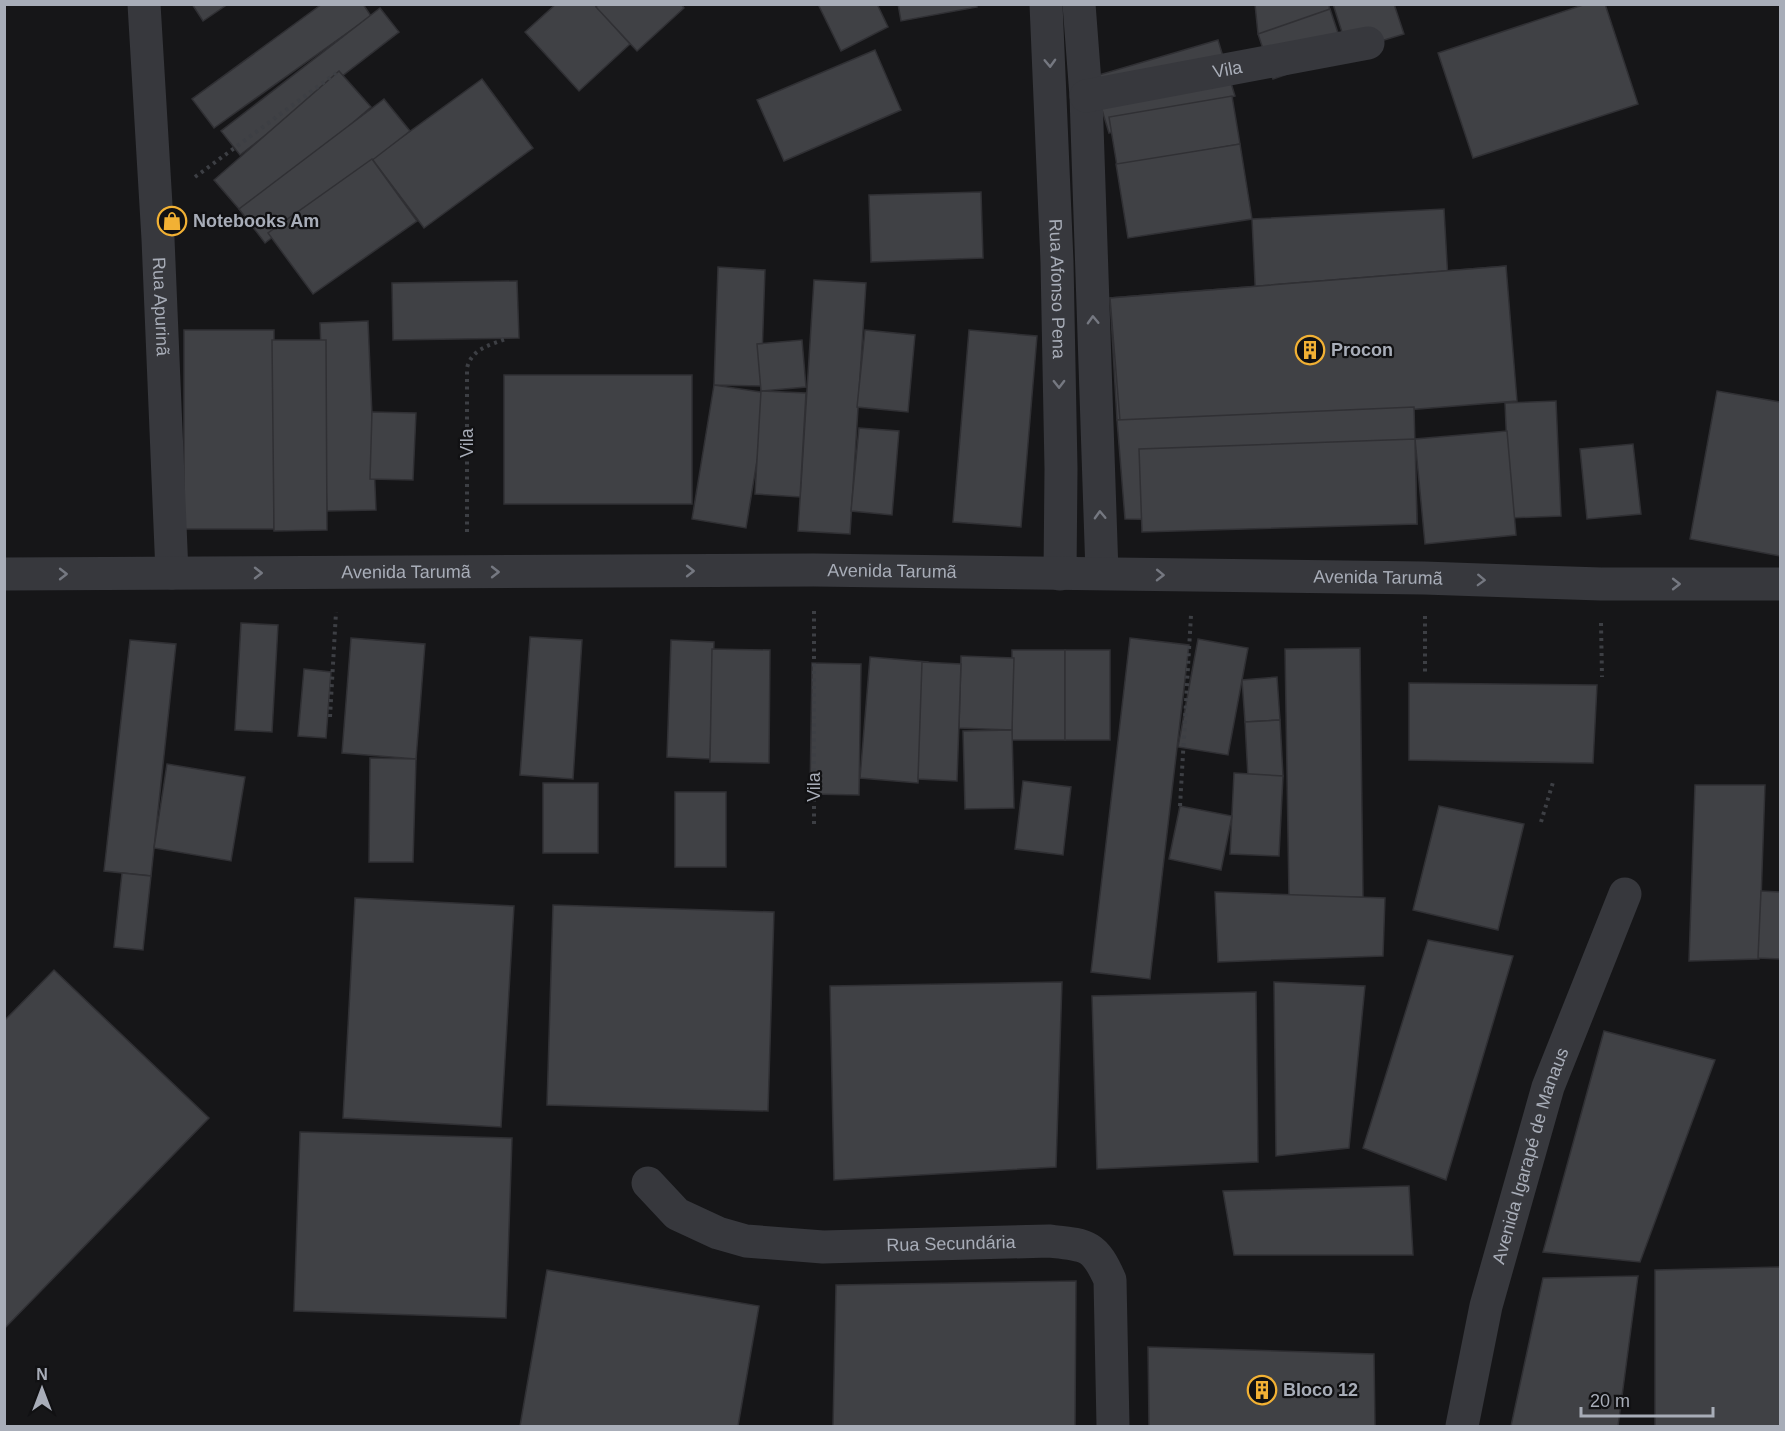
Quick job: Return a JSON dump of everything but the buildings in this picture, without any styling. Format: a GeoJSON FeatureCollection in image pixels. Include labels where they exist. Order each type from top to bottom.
{"type":"FeatureCollection","features":[{"type":"Feature","properties":{"kind":"street","name":"Rua Apurinã"},"geometry":{"type":"LineString","coordinates":[[144,4],[156,206],[172,573]]}},
{"type":"Feature","properties":{"kind":"street","name":"Rua Afonso Pena"},"geometry":{"type":"LineString","coordinates":[[1046,4],[1057,274],[1061,469],[1060,574]]}},
{"type":"Feature","properties":{"kind":"street","name":"Rua Afonso Pena"},"geometry":{"type":"LineString","coordinates":[[1079,4],[1086,96],[1102,573]]}},
{"type":"Feature","properties":{"kind":"street","name":"Vila"},"geometry":{"type":"LineString","coordinates":[[1086,96],[1368,43]]}},
{"type":"Feature","properties":{"kind":"street","name":"Avenida Tarumã"},"geometry":{"type":"LineString","coordinates":[[4,574],[814,570],[1424,578],[1601,584],[1780,584]]}},
{"type":"Feature","properties":{"kind":"street","name":"Avenida Igarapé de Manaus"},"geometry":{"type":"LineString","coordinates":[[1462,1426],[1485,1306],[1548,1087],[1624,894]]}},
{"type":"Feature","properties":{"kind":"street","name":"Rua Secundária"},"geometry":{"type":"LineString","coordinates":[[648,1183],[677,1214],[718,1233],[746,1241],[823,1247],[1049,1241],[1088,1247],[1101,1258],[1110,1280],[1113,1426]]}},
{"type":"Feature","properties":{"kind":"path"},"geometry":{"type":"LineString","coordinates":[[156,206],[339,71]]}},
{"type":"Feature","properties":{"kind":"path","name":"Vila"},"geometry":{"type":"LineString","coordinates":[[468,572],[468,368],[470,359],[481,349],[508,338]]}},
{"type":"Feature","properties":{"kind":"path","name":"Vila"},"geometry":{"type":"LineString","coordinates":[[814,570],[814,824]]}},
{"type":"Feature","properties":{"kind":"path"},"geometry":{"type":"LineString","coordinates":[[330,717],[339,573]]}},
{"type":"Feature","properties":{"kind":"path"},"geometry":{"type":"LineString","coordinates":[[1180,806],[1194,575]]}},
{"type":"Feature","properties":{"kind":"path"},"geometry":{"type":"LineString","coordinates":[[1424,578],[1425,675]]}},
{"type":"Feature","properties":{"kind":"path"},"geometry":{"type":"LineString","coordinates":[[1601,584],[1602,677]]}},
{"type":"Feature","properties":{"kind":"path"},"geometry":{"type":"LineString","coordinates":[[1541,822],[1554,779]]}},
{"type":"Feature","properties":{"kind":"place","name":"Notebooks Am"},"geometry":{"type":"Point","coordinates":[172,221]}},
{"type":"Feature","properties":{"kind":"place","name":"Procon"},"geometry":{"type":"Point","coordinates":[1310,350]}},
{"type":"Feature","properties":{"kind":"place","name":"Bloco 12"},"geometry":{"type":"Point","coordinates":[1262,1390]}}]}
